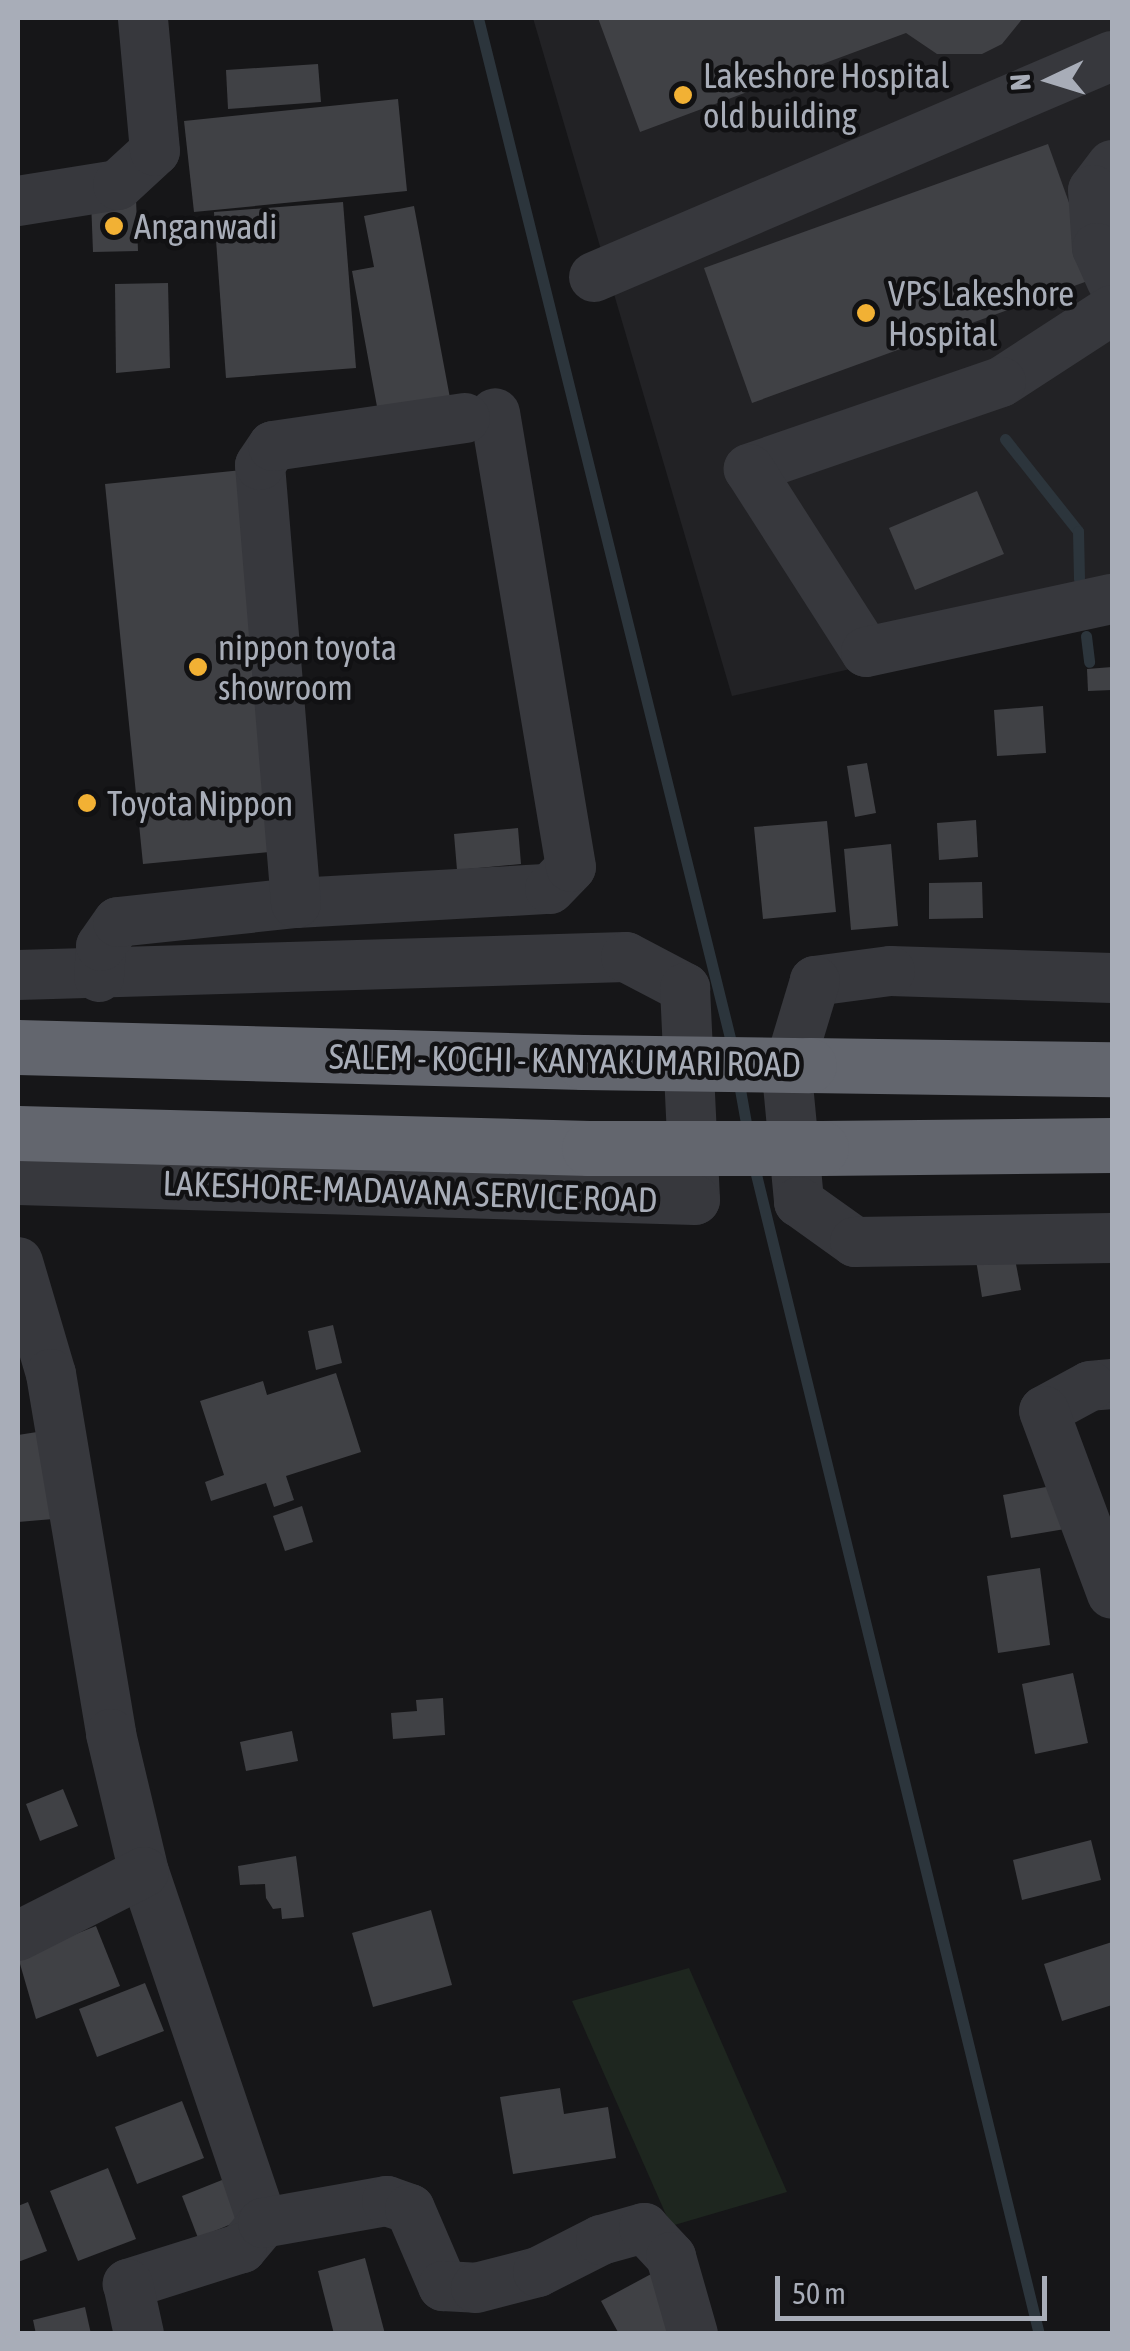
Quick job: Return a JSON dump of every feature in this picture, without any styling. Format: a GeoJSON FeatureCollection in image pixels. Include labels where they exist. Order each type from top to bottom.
{"type":"FeatureCollection","features":[{"type":"Feature","properties":{"kind":"highway","name":"SALEM - KOCHI - KANYAKUMARI ROAD"},"geometry":{"type":"LineString","coordinates":[[18,1047],[583,1062],[1112,1068]]}},
{"type":"Feature","properties":{"kind":"highway"},"geometry":{"type":"LineString","coordinates":[[18,1133],[589,1148],[1112,1144]]}},
{"type":"Feature","properties":{"kind":"street"},"geometry":{"type":"LineString","coordinates":[[18,201],[118,185],[156,151],[143,18]]}},
{"type":"Feature","properties":{"kind":"street"},"geometry":{"type":"LineString","coordinates":[[1102,18],[1112,44]]}},
{"type":"Feature","properties":{"kind":"street"},"geometry":{"type":"LineString","coordinates":[[594,277],[1112,56]]}},
{"type":"Feature","properties":{"kind":"street"},"geometry":{"type":"LineString","coordinates":[[1112,165],[1092,190],[1097,248],[1112,281]]}},
{"type":"Feature","properties":{"kind":"street"},"geometry":{"type":"LineString","coordinates":[[1112,310],[1001,382],[749,470],[866,652],[1112,599]]}},
{"type":"Feature","properties":{"kind":"street"},"geometry":{"type":"LineString","coordinates":[[99,976],[102,946],[118,922],[296,903],[550,889],[571,867],[480,416],[273,446],[260,465],[296,903]]}},
{"type":"Feature","properties":{"kind":"street","name":"LAKESHORE-MADAVANA SERVICE ROAD"},"geometry":{"type":"LineString","coordinates":[[18,975],[99,976],[626,956],[684,988],[694,1200],[18,1180]]}},
{"type":"Feature","properties":{"kind":"street"},"geometry":{"type":"LineString","coordinates":[[1112,978],[890,971],[815,980],[788,1074],[799,1202],[855,1242],[1112,1238]]}},
{"type":"Feature","properties":{"kind":"street"},"geometry":{"type":"LineString","coordinates":[[18,1262],[51,1374],[110,1734],[144,1872],[264,2223]]}},
{"type":"Feature","properties":{"kind":"street"},"geometry":{"type":"LineString","coordinates":[[1112,1384],[1090,1386],[1044,1411],[1112,1594]]}},
{"type":"Feature","properties":{"kind":"street"},"geometry":{"type":"LineString","coordinates":[[18,1936],[144,1872]]}},
{"type":"Feature","properties":{"kind":"street"},"geometry":{"type":"LineString","coordinates":[[138,2334],[128,2284],[242,2248],[264,2223],[387,2200],[410,2209],[444,2286],[476,2288],[538,2272],[601,2240],[644,2228],[671,2257],[693,2334]]}},
{"type":"Feature","properties":{"kind":"shaded area","name":"VPS Lakeshore Hospital"},"geometry":{"type":"Polygon","coordinates":[[[533,18],[1112,18],[1112,609],[732,696],[533,18]]]}},
{"type":"Feature","properties":{"kind":"shaded area"},"geometry":{"type":"Polygon","coordinates":[[[689,1968],[787,2192],[671,2226],[572,2001],[689,1968]]]}},
{"type":"Feature","properties":{"kind":"building","name":"Lakeshore Hospital old building"},"geometry":{"type":"Polygon","coordinates":[[[598,18],[1023,18],[1002,44],[982,54],[937,54],[906,33],[640,132],[598,18]]]}},
{"type":"Feature","properties":{"kind":"building"},"geometry":{"type":"Polygon","coordinates":[[[318,64],[321,102],[228,109],[226,70],[318,64]]]}},
{"type":"Feature","properties":{"kind":"building"},"geometry":{"type":"Polygon","coordinates":[[[398,99],[407,191],[194,212],[184,121],[398,99]]]}},
{"type":"Feature","properties":{"kind":"building"},"geometry":{"type":"Polygon","coordinates":[[[1048,144],[1096,278],[752,403],[704,268],[1048,144]]]}},
{"type":"Feature","properties":{"kind":"building","name":"Anganwadi"},"geometry":{"type":"Polygon","coordinates":[[[136,199],[138,251],[93,252],[91,200],[136,199]]]}},
{"type":"Feature","properties":{"kind":"building"},"geometry":{"type":"Polygon","coordinates":[[[343,202],[356,368],[226,378],[214,212],[343,202]]]}},
{"type":"Feature","properties":{"kind":"building"},"geometry":{"type":"Polygon","coordinates":[[[414,206],[450,398],[378,412],[352,271],[374,267],[364,216],[414,206]]]}},
{"type":"Feature","properties":{"kind":"building"},"geometry":{"type":"Polygon","coordinates":[[[168,283],[170,368],[116,373],[115,284],[168,283]]]}},
{"type":"Feature","properties":{"kind":"building","name":"nippon toyota showroom"},"geometry":{"type":"Polygon","coordinates":[[[252,469],[290,850],[143,864],[105,484],[252,469]]]}},
{"type":"Feature","properties":{"kind":"building"},"geometry":{"type":"Polygon","coordinates":[[[977,491],[1004,554],[915,590],[889,528],[977,491]]]}},
{"type":"Feature","properties":{"kind":"building"},"geometry":{"type":"Polygon","coordinates":[[[1112,667],[1112,690],[1088,691],[1087,669],[1112,667]]]}},
{"type":"Feature","properties":{"kind":"building"},"geometry":{"type":"Polygon","coordinates":[[[1043,706],[1046,753],[997,756],[994,710],[1043,706]]]}},
{"type":"Feature","properties":{"kind":"building"},"geometry":{"type":"Polygon","coordinates":[[[867,763],[876,813],[855,817],[847,766],[867,763]]]}},
{"type":"Feature","properties":{"kind":"building"},"geometry":{"type":"Polygon","coordinates":[[[976,820],[978,857],[939,860],[937,823],[976,820]]]}},
{"type":"Feature","properties":{"kind":"building"},"geometry":{"type":"Polygon","coordinates":[[[827,821],[836,912],[763,919],[754,827],[827,821]]]}},
{"type":"Feature","properties":{"kind":"building"},"geometry":{"type":"Polygon","coordinates":[[[518,828],[521,864],[457,870],[454,834],[518,828]]]}},
{"type":"Feature","properties":{"kind":"building"},"geometry":{"type":"Polygon","coordinates":[[[891,844],[898,926],[851,930],[844,849],[891,844]]]}},
{"type":"Feature","properties":{"kind":"building"},"geometry":{"type":"Polygon","coordinates":[[[982,882],[983,918],[929,919],[929,883],[982,882]]]}},
{"type":"Feature","properties":{"kind":"building"},"geometry":{"type":"Polygon","coordinates":[[[1014,1254],[1021,1290],[982,1297],[976,1260],[1014,1254]]]}},
{"type":"Feature","properties":{"kind":"building"},"geometry":{"type":"Polygon","coordinates":[[[333,1325],[342,1363],[316,1370],[308,1331],[333,1325]]]}},
{"type":"Feature","properties":{"kind":"building"},"geometry":{"type":"Polygon","coordinates":[[[336,1373],[361,1452],[286,1476],[294,1500],[274,1507],[266,1483],[211,1501],[205,1482],[224,1475],[200,1401],[263,1381],[267,1395],[336,1373]]]}},
{"type":"Feature","properties":{"kind":"building"},"geometry":{"type":"Polygon","coordinates":[[[37,1432],[65,1518],[18,1522],[18,1435],[37,1432]]]}},
{"type":"Feature","properties":{"kind":"building"},"geometry":{"type":"Polygon","coordinates":[[[1057,1485],[1065,1529],[1011,1538],[1003,1495],[1057,1485]]]}},
{"type":"Feature","properties":{"kind":"building"},"geometry":{"type":"Polygon","coordinates":[[[302,1506],[313,1542],[285,1551],[273,1516],[302,1506]]]}},
{"type":"Feature","properties":{"kind":"building"},"geometry":{"type":"Polygon","coordinates":[[[1040,1568],[1050,1645],[998,1653],[987,1576],[1040,1568]]]}},
{"type":"Feature","properties":{"kind":"building"},"geometry":{"type":"Polygon","coordinates":[[[1073,1673],[1088,1743],[1035,1754],[1022,1684],[1073,1673]]]}},
{"type":"Feature","properties":{"kind":"building"},"geometry":{"type":"Polygon","coordinates":[[[443,1698],[445,1735],[393,1739],[391,1713],[417,1711],[416,1700],[443,1698]]]}},
{"type":"Feature","properties":{"kind":"building"},"geometry":{"type":"Polygon","coordinates":[[[292,1731],[298,1761],[246,1771],[240,1742],[292,1731]]]}},
{"type":"Feature","properties":{"kind":"building"},"geometry":{"type":"Polygon","coordinates":[[[63,1789],[78,1826],[40,1841],[26,1804],[63,1789]]]}},
{"type":"Feature","properties":{"kind":"building"},"geometry":{"type":"Polygon","coordinates":[[[1091,1840],[1101,1880],[1022,1900],[1013,1860],[1091,1840]]]}},
{"type":"Feature","properties":{"kind":"building"},"geometry":{"type":"Polygon","coordinates":[[[296,1856],[304,1917],[282,1919],[281,1908],[273,1909],[266,1898],[265,1884],[240,1885],[238,1866],[296,1856]]]}},
{"type":"Feature","properties":{"kind":"building"},"geometry":{"type":"Polygon","coordinates":[[[431,1910],[452,1985],[373,2007],[352,1933],[431,1910]]]}},
{"type":"Feature","properties":{"kind":"building"},"geometry":{"type":"Polygon","coordinates":[[[96,1926],[120,1986],[36,2019],[18,1957],[96,1926]]]}},
{"type":"Feature","properties":{"kind":"building"},"geometry":{"type":"Polygon","coordinates":[[[1112,1942],[1112,2005],[1062,2021],[1044,1964],[1112,1942]]]}},
{"type":"Feature","properties":{"kind":"building"},"geometry":{"type":"Polygon","coordinates":[[[145,1983],[164,2031],[97,2057],[79,2009],[145,1983]]]}},
{"type":"Feature","properties":{"kind":"building"},"geometry":{"type":"Polygon","coordinates":[[[560,2088],[564,2114],[608,2107],[616,2158],[513,2174],[500,2097],[560,2088]]]}},
{"type":"Feature","properties":{"kind":"building"},"geometry":{"type":"Polygon","coordinates":[[[182,2101],[204,2158],[137,2184],[115,2127],[182,2101]]]}},
{"type":"Feature","properties":{"kind":"building"},"geometry":{"type":"Polygon","coordinates":[[[108,2168],[136,2239],[78,2261],[50,2191],[108,2168]]]}},
{"type":"Feature","properties":{"kind":"building"},"geometry":{"type":"Polygon","coordinates":[[[232,2176],[248,2217],[198,2238],[182,2196],[232,2176]]]}},
{"type":"Feature","properties":{"kind":"building"},"geometry":{"type":"Polygon","coordinates":[[[28,2202],[47,2251],[18,2262],[18,2206],[28,2202]]]}},
{"type":"Feature","properties":{"kind":"building"},"geometry":{"type":"Polygon","coordinates":[[[365,2258],[385,2334],[334,2334],[318,2271],[365,2258]]]}},
{"type":"Feature","properties":{"kind":"building"},"geometry":{"type":"Polygon","coordinates":[[[653,2273],[680,2324],[662,2334],[619,2334],[601,2301],[653,2273]]]}},
{"type":"Feature","properties":{"kind":"building"},"geometry":{"type":"Polygon","coordinates":[[[85,2307],[91,2334],[36,2334],[33,2320],[85,2307]]]}},
{"type":"Feature","properties":{"kind":"waterway"},"geometry":{"type":"LineString","coordinates":[[478,18],[733,1050]]}},
{"type":"Feature","properties":{"kind":"waterway"},"geometry":{"type":"LineString","coordinates":[[1005,439],[1078,531],[1079,579]]}},
{"type":"Feature","properties":{"kind":"waterway"},"geometry":{"type":"LineString","coordinates":[[1086,636],[1089,662]]}},
{"type":"Feature","properties":{"kind":"waterway"},"geometry":{"type":"LineString","coordinates":[[738,1078],[748,1134]]}},
{"type":"Feature","properties":{"kind":"waterway"},"geometry":{"type":"LineString","coordinates":[[753,1162],[1039,2334]]}},
{"type":"Feature","properties":{"kind":"place","name":"Lakeshore Hospital old building"},"geometry":{"type":"Point","coordinates":[683,95]}},
{"type":"Feature","properties":{"kind":"place","name":"Anganwadi"},"geometry":{"type":"Point","coordinates":[114,226]}},
{"type":"Feature","properties":{"kind":"place","name":"VPS Lakeshore Hospital"},"geometry":{"type":"Point","coordinates":[866,313]}},
{"type":"Feature","properties":{"kind":"place","name":"nippon toyota showroom"},"geometry":{"type":"Point","coordinates":[198,667]}},
{"type":"Feature","properties":{"kind":"place","name":"Toyota Nippon"},"geometry":{"type":"Point","coordinates":[87,803]}}]}
